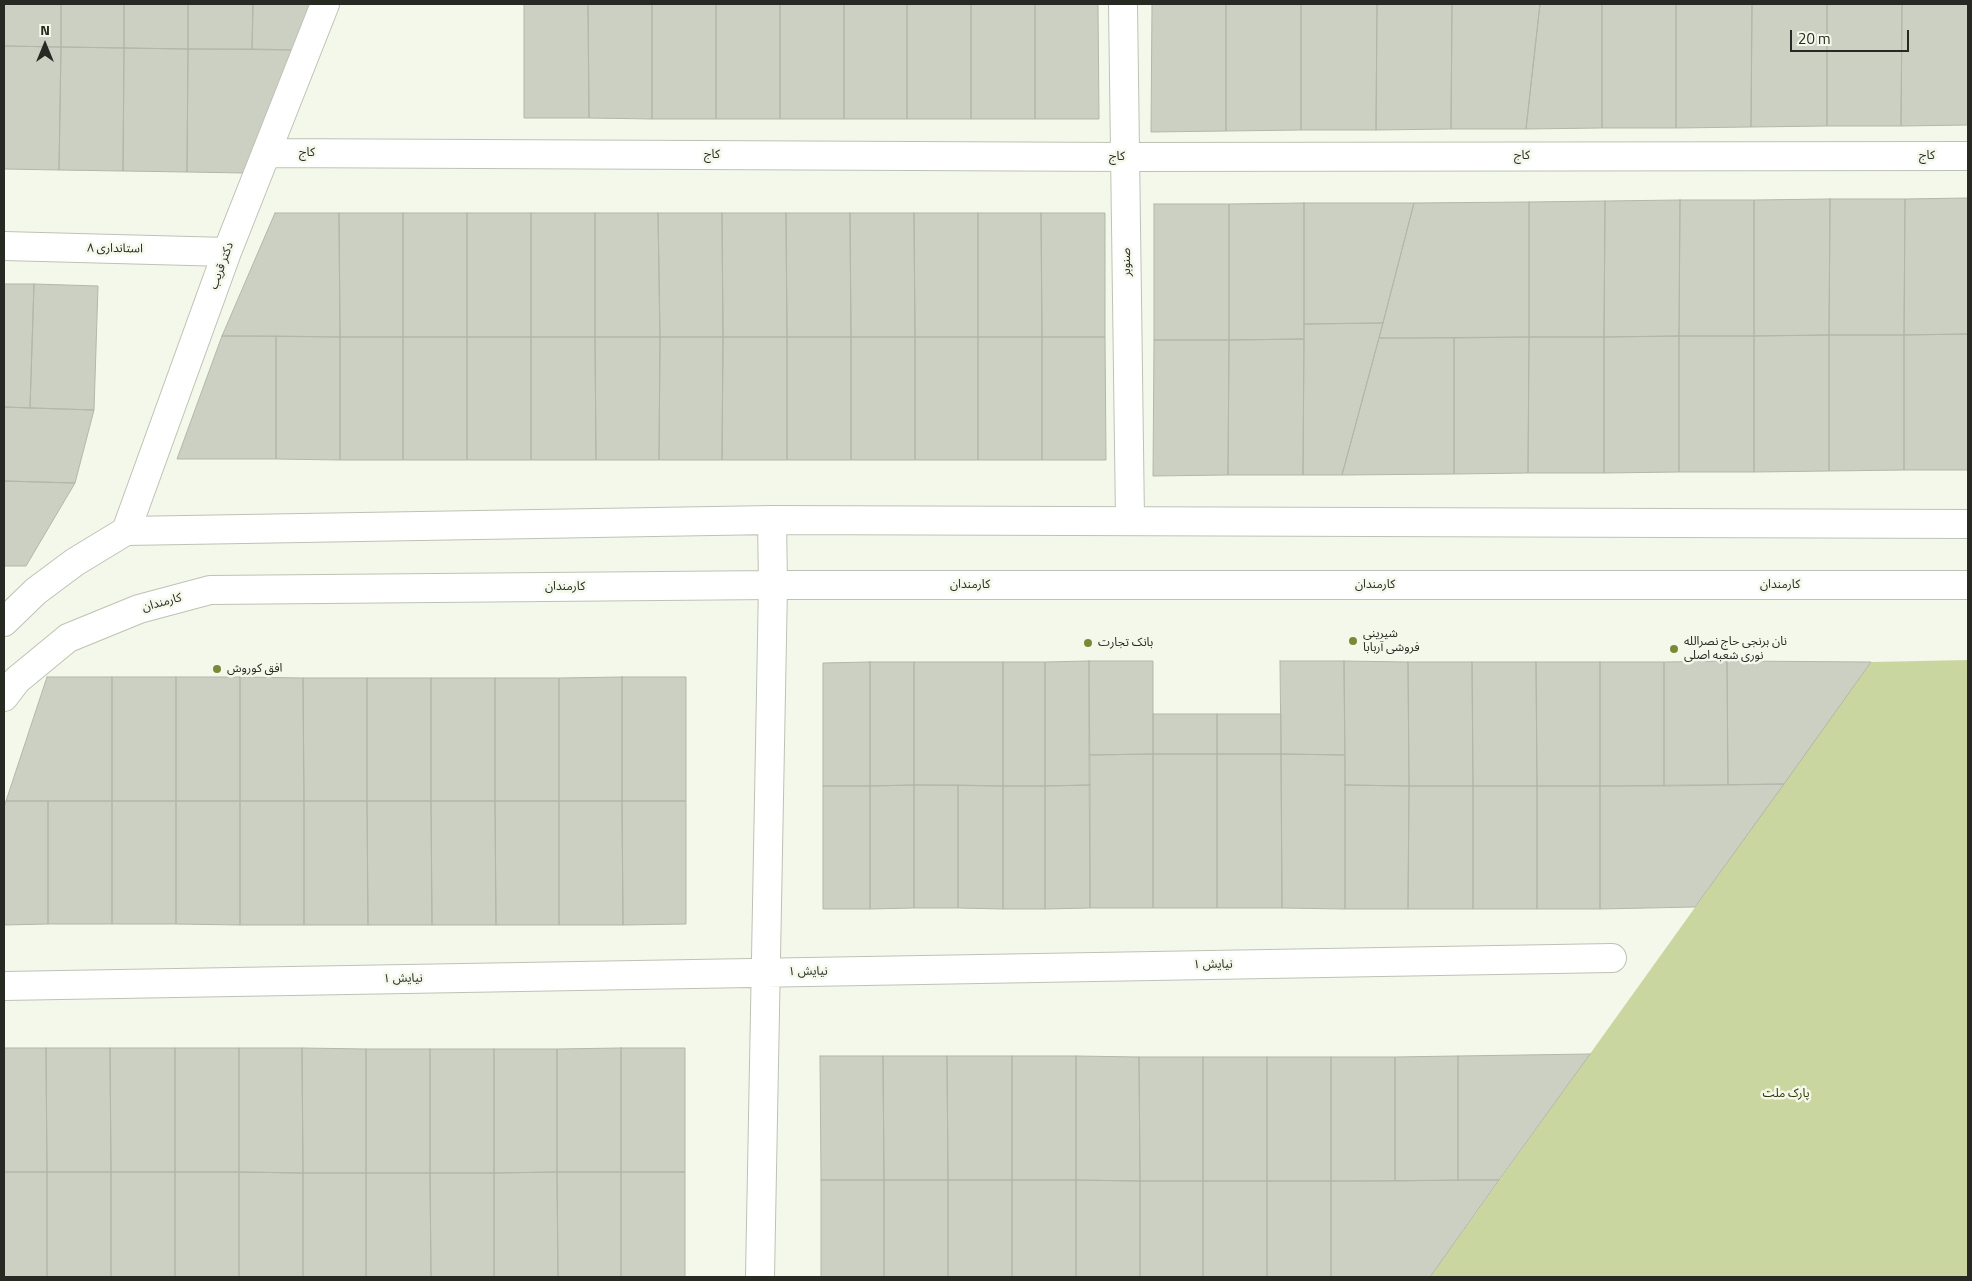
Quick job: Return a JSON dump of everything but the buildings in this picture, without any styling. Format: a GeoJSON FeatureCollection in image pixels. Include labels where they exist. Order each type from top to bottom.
{"type":"FeatureCollection","features":[{"type":"Feature","properties":{"kind":"street","name":"دکتر قریب"},"geometry":{"type":"LineString","coordinates":[[126,531],[227,252],[325,4]]}},
{"type":"Feature","properties":{"kind":"street","name":"صنوبر"},"geometry":{"type":"LineString","coordinates":[[1123,4],[1130,520]]}},
{"type":"Feature","properties":{"kind":"street","name":"کاج"},"geometry":{"type":"LineString","coordinates":[[266,153],[1126,157],[1968,156]]}},
{"type":"Feature","properties":{"kind":"street","name":"استانداری ۸"},"geometry":{"type":"LineString","coordinates":[[4,246],[227,252]]}},
{"type":"Feature","properties":{"kind":"street"},"geometry":{"type":"LineString","coordinates":[[760,1277],[773,585],[772,520]]}},
{"type":"Feature","properties":{"kind":"street"},"geometry":{"type":"LineString","coordinates":[[4,622],[44,585],[75,562],[126,531],[772,520],[1968,524]]}},
{"type":"Feature","properties":{"kind":"street","name":"کارمندان"},"geometry":{"type":"LineString","coordinates":[[4,697],[17,680],[68,638],[139,609],[210,590],[773,585],[1968,585]]}},
{"type":"Feature","properties":{"kind":"street","name":"نیایش ۱"},"geometry":{"type":"LineString","coordinates":[[4,986],[1612,958]]}},
{"type":"Feature","properties":{"kind":"green space","name":"پارک ملت"},"geometry":{"type":"Polygon","coordinates":[[[1968,660],[1968,1277],[1430,1277],[1871,662],[1968,660]]]}},
{"type":"Feature","properties":{"kind":"place","name":"شیرینی فروشی آربابا"},"geometry":{"type":"Point","coordinates":[1353,641]}},
{"type":"Feature","properties":{"kind":"place","name":"بانک تجارت"},"geometry":{"type":"Point","coordinates":[1088,643]}},
{"type":"Feature","properties":{"kind":"place","name":"نان برنجی حاج نصرالله نوری شعبه اصلی"},"geometry":{"type":"Point","coordinates":[1674,649]}},
{"type":"Feature","properties":{"kind":"place","name":"افق کوروش"},"geometry":{"type":"Point","coordinates":[217,669]}}]}
